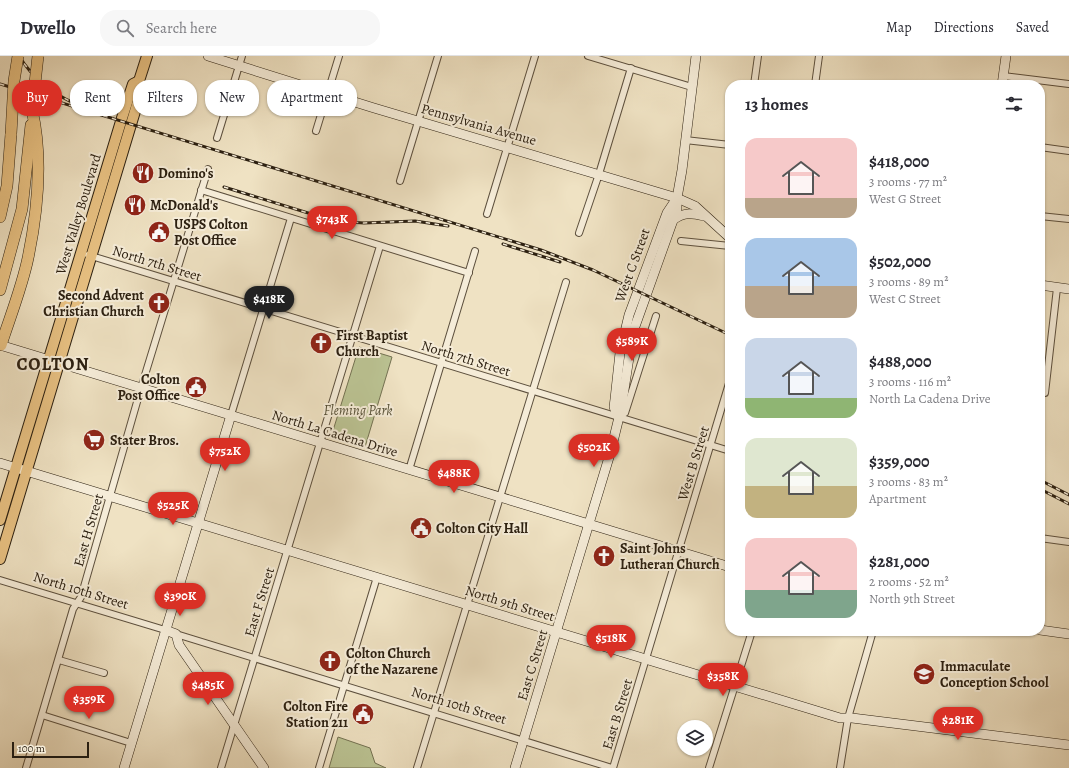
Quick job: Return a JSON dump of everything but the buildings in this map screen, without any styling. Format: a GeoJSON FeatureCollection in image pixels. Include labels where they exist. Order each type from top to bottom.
{"type":"FeatureCollection","features":[{"type":"Feature","properties":{"kind":"highway"},"geometry":{"type":"LineString","coordinates":[[1,213],[7,186],[14,82],[18,56]]}},
{"type":"Feature","properties":{"kind":"highway"},"geometry":{"type":"LineString","coordinates":[[1,345],[28,259],[36,208],[32,110],[38,56]]}},
{"type":"Feature","properties":{"kind":"highway"},"geometry":{"type":"LineString","coordinates":[[0,290],[22,209],[34,134]]}},
{"type":"Feature","properties":{"kind":"main road","name":"West Valley Boulevard"},"geometry":{"type":"LineString","coordinates":[[139,80],[147,56]]}},
{"type":"Feature","properties":{"kind":"main road","name":"West Valley Boulevard"},"geometry":{"type":"LineString","coordinates":[[20,469],[54,361],[85,254],[110,159],[133,84]]}},
{"type":"Feature","properties":{"kind":"main road","name":"West Valley Boulevard"},"geometry":{"type":"LineString","coordinates":[[85,254],[111,188],[133,116]]}},
{"type":"Feature","properties":{"kind":"main road"},"geometry":{"type":"LineString","coordinates":[[110,159],[113,160],[115,164],[110,181],[111,188]]}},
{"type":"Feature","properties":{"kind":"main road"},"geometry":{"type":"LineString","coordinates":[[0,520],[20,469]]}},
{"type":"Feature","properties":{"kind":"main road"},"geometry":{"type":"LineString","coordinates":[[0,559],[20,469]]}},
{"type":"Feature","properties":{"kind":"street","name":"Pennsylvania Avenue"},"geometry":{"type":"LineString","coordinates":[[208,56],[240,60],[291,80]]}},
{"type":"Feature","properties":{"kind":"street"},"geometry":{"type":"LineString","coordinates":[[331,80],[339,56]]}},
{"type":"Feature","properties":{"kind":"street"},"geometry":{"type":"LineString","coordinates":[[400,181],[438,56]]}},
{"type":"Feature","properties":{"kind":"street"},"geometry":{"type":"LineString","coordinates":[[487,214],[535,56]]}},
{"type":"Feature","properties":{"kind":"street"},"geometry":{"type":"LineString","coordinates":[[588,56],[692,87]]}},
{"type":"Feature","properties":{"kind":"street","name":"West C Street"},"geometry":{"type":"LineString","coordinates":[[589,524],[610,454],[633,332],[677,209],[677,198],[696,56]]}},
{"type":"Feature","properties":{"kind":"street"},"geometry":{"type":"LineString","coordinates":[[755,80],[758,56]]}},
{"type":"Feature","properties":{"kind":"street"},"geometry":{"type":"LineString","coordinates":[[817,80],[819,56]]}},
{"type":"Feature","properties":{"kind":"street"},"geometry":{"type":"LineString","coordinates":[[1003,80],[1006,56]]}},
{"type":"Feature","properties":{"kind":"street"},"geometry":{"type":"LineString","coordinates":[[217,138],[240,60]]}},
{"type":"Feature","properties":{"kind":"street"},"geometry":{"type":"LineString","coordinates":[[579,233],[631,68]]}},
{"type":"Feature","properties":{"kind":"street"},"geometry":{"type":"LineString","coordinates":[[1045,83],[1069,84]]}},
{"type":"Feature","properties":{"kind":"street","name":"Pennsylvania Avenue"},"geometry":{"type":"LineString","coordinates":[[357,103],[677,198],[695,206],[725,233]]}},
{"type":"Feature","properties":{"kind":"street"},"geometry":{"type":"LineString","coordinates":[[316,131],[320,116]]}},
{"type":"Feature","properties":{"kind":"street"},"geometry":{"type":"LineString","coordinates":[[685,140],[725,144]]}},
{"type":"Feature","properties":{"kind":"street"},"geometry":{"type":"LineString","coordinates":[[1045,148],[1069,150]]}},
{"type":"Feature","properties":{"kind":"street","name":"East H Street"},"geometry":{"type":"LineString","coordinates":[[26,768],[73,609],[81,597],[106,516],[110,496],[141,388],[208,169]]}},
{"type":"Feature","properties":{"kind":"street"},"geometry":{"type":"LineString","coordinates":[[201,190],[469,273]]}},
{"type":"Feature","properties":{"kind":"street","name":"West C Street"},"geometry":{"type":"LineString","coordinates":[[618,417],[614,407],[614,399],[620,353],[629,315],[667,214],[677,198]]}},
{"type":"Feature","properties":{"kind":"street"},"geometry":{"type":"LineString","coordinates":[[673,220],[681,214],[688,212],[706,216]]}},
{"type":"Feature","properties":{"kind":"street"},"geometry":{"type":"LineString","coordinates":[[1045,217],[1069,219]]}},
{"type":"Feature","properties":{"kind":"street"},"geometry":{"type":"LineString","coordinates":[[124,768],[291,218]]}},
{"type":"Feature","properties":{"kind":"street"},"geometry":{"type":"LineString","coordinates":[[680,241],[725,246]]}},
{"type":"Feature","properties":{"kind":"street","name":"East F Street"},"geometry":{"type":"LineString","coordinates":[[221,768],[380,246]]}},
{"type":"Feature","properties":{"kind":"street"},"geometry":{"type":"LineString","coordinates":[[409,470],[475,251]]}},
{"type":"Feature","properties":{"kind":"street","name":"North 7th Street"},"geometry":{"type":"LineString","coordinates":[[85,254],[725,449]]}},
{"type":"Feature","properties":{"kind":"street"},"geometry":{"type":"LineString","coordinates":[[417,768],[566,282]]}},
{"type":"Feature","properties":{"kind":"street"},"geometry":{"type":"LineString","coordinates":[[1045,286],[1069,289]]}},
{"type":"Feature","properties":{"kind":"street"},"geometry":{"type":"LineString","coordinates":[[1045,392],[1057,288]]}},
{"type":"Feature","properties":{"kind":"street"},"geometry":{"type":"LineString","coordinates":[[618,417],[625,413],[656,316]]}},
{"type":"Feature","properties":{"kind":"street","name":"North La Cadena Drive"},"geometry":{"type":"LineString","coordinates":[[1,345],[725,566]]}},
{"type":"Feature","properties":{"kind":"street","name":"West B Street"},"geometry":{"type":"LineString","coordinates":[[678,552],[725,397]]}},
{"type":"Feature","properties":{"kind":"street","name":"North 9th Street"},"geometry":{"type":"LineString","coordinates":[[0,463],[840,718],[1069,745]]}},
{"type":"Feature","properties":{"kind":"street","name":"East C Street"},"geometry":{"type":"LineString","coordinates":[[516,768],[589,524]]}},
{"type":"Feature","properties":{"kind":"street"},"geometry":{"type":"LineString","coordinates":[[1045,539],[1069,542]]}},
{"type":"Feature","properties":{"kind":"street","name":"East B Street"},"geometry":{"type":"LineString","coordinates":[[612,768],[678,552]]}},
{"type":"Feature","properties":{"kind":"street"},"geometry":{"type":"LineString","coordinates":[[319,768],[377,577]]}},
{"type":"Feature","properties":{"kind":"street","name":"North 10th Street"},"geometry":{"type":"LineString","coordinates":[[0,580],[434,712],[612,768]]}},
{"type":"Feature","properties":{"kind":"street"},"geometry":{"type":"LineString","coordinates":[[1045,631],[1069,634]]}},
{"type":"Feature","properties":{"kind":"street"},"geometry":{"type":"LineString","coordinates":[[176,634],[179,645],[264,768]]}},
{"type":"Feature","properties":{"kind":"street"},"geometry":{"type":"LineString","coordinates":[[709,768],[751,636]]}},
{"type":"Feature","properties":{"kind":"street"},"geometry":{"type":"LineString","coordinates":[[840,768],[848,718],[872,636]]}},
{"type":"Feature","properties":{"kind":"street"},"geometry":{"type":"LineString","coordinates":[[59,660],[104,673]]}},
{"type":"Feature","properties":{"kind":"street"},"geometry":{"type":"LineString","coordinates":[[42,715],[131,743]]}},
{"type":"Feature","properties":{"kind":"green space","name":"Fleming Park"},"geometry":{"type":"Polygon","coordinates":[[[359,347],[392,357],[365,447],[331,437],[359,347]]]}},
{"type":"Feature","properties":{"kind":"green space"},"geometry":{"type":"Polygon","coordinates":[[[338,737],[370,748],[375,763],[386,768],[329,768],[338,737]]]}},
{"type":"Feature","properties":{"kind":"railway"},"geometry":{"type":"LineString","coordinates":[[19,56],[24,64],[43,84],[70,101]]}},
{"type":"Feature","properties":{"kind":"railway"},"geometry":{"type":"LineString","coordinates":[[0,84],[541,250],[593,270],[725,333]]}},
{"type":"Feature","properties":{"kind":"railway"},"geometry":{"type":"LineString","coordinates":[[224,187],[334,221],[364,223],[415,221],[448,226]]}},
{"type":"Feature","properties":{"kind":"railway"},"geometry":{"type":"LineString","coordinates":[[503,244],[560,262]]}},
{"type":"Feature","properties":{"kind":"railway"},"geometry":{"type":"LineString","coordinates":[[1045,483],[1069,495]]}},
{"type":"Feature","properties":{"kind":"railway"},"geometry":{"type":"LineString","coordinates":[[1045,492],[1069,504]]}},
{"type":"Feature","properties":{"kind":"place","name":"Domino's"},"geometry":{"type":"Point","coordinates":[143,173]}},
{"type":"Feature","properties":{"kind":"place","name":"McDonald's"},"geometry":{"type":"Point","coordinates":[135,205]}},
{"type":"Feature","properties":{"kind":"place","name":"USPS Colton Post Office"},"geometry":{"type":"Point","coordinates":[159,232]}},
{"type":"Feature","properties":{"kind":"place","name":"Second Advent Christian Church"},"geometry":{"type":"Point","coordinates":[159,303]}},
{"type":"Feature","properties":{"kind":"place","name":"First Baptist Church"},"geometry":{"type":"Point","coordinates":[321,343]}},
{"type":"Feature","properties":{"kind":"place","name":"Colton Post Office"},"geometry":{"type":"Point","coordinates":[196,387]}},
{"type":"Feature","properties":{"kind":"place","name":"Stater Bros."},"geometry":{"type":"Point","coordinates":[94,440]}},
{"type":"Feature","properties":{"kind":"place","name":"Colton City Hall"},"geometry":{"type":"Point","coordinates":[421,528]}},
{"type":"Feature","properties":{"kind":"place","name":"Saint Johns Lutheran Church"},"geometry":{"type":"Point","coordinates":[604,556]}},
{"type":"Feature","properties":{"kind":"place","name":"Colton Church of the Nazarene"},"geometry":{"type":"Point","coordinates":[330,661]}},
{"type":"Feature","properties":{"kind":"place","name":"Immaculate Conception School"},"geometry":{"type":"Point","coordinates":[924,674]}},
{"type":"Feature","properties":{"kind":"place","name":"Colton Fire Station 211"},"geometry":{"type":"Point","coordinates":[363,714]}},
{"type":"Feature","properties":{"kind":"district","name":"COLTON"},"geometry":{"type":"Point","coordinates":[53,364]}}]}
